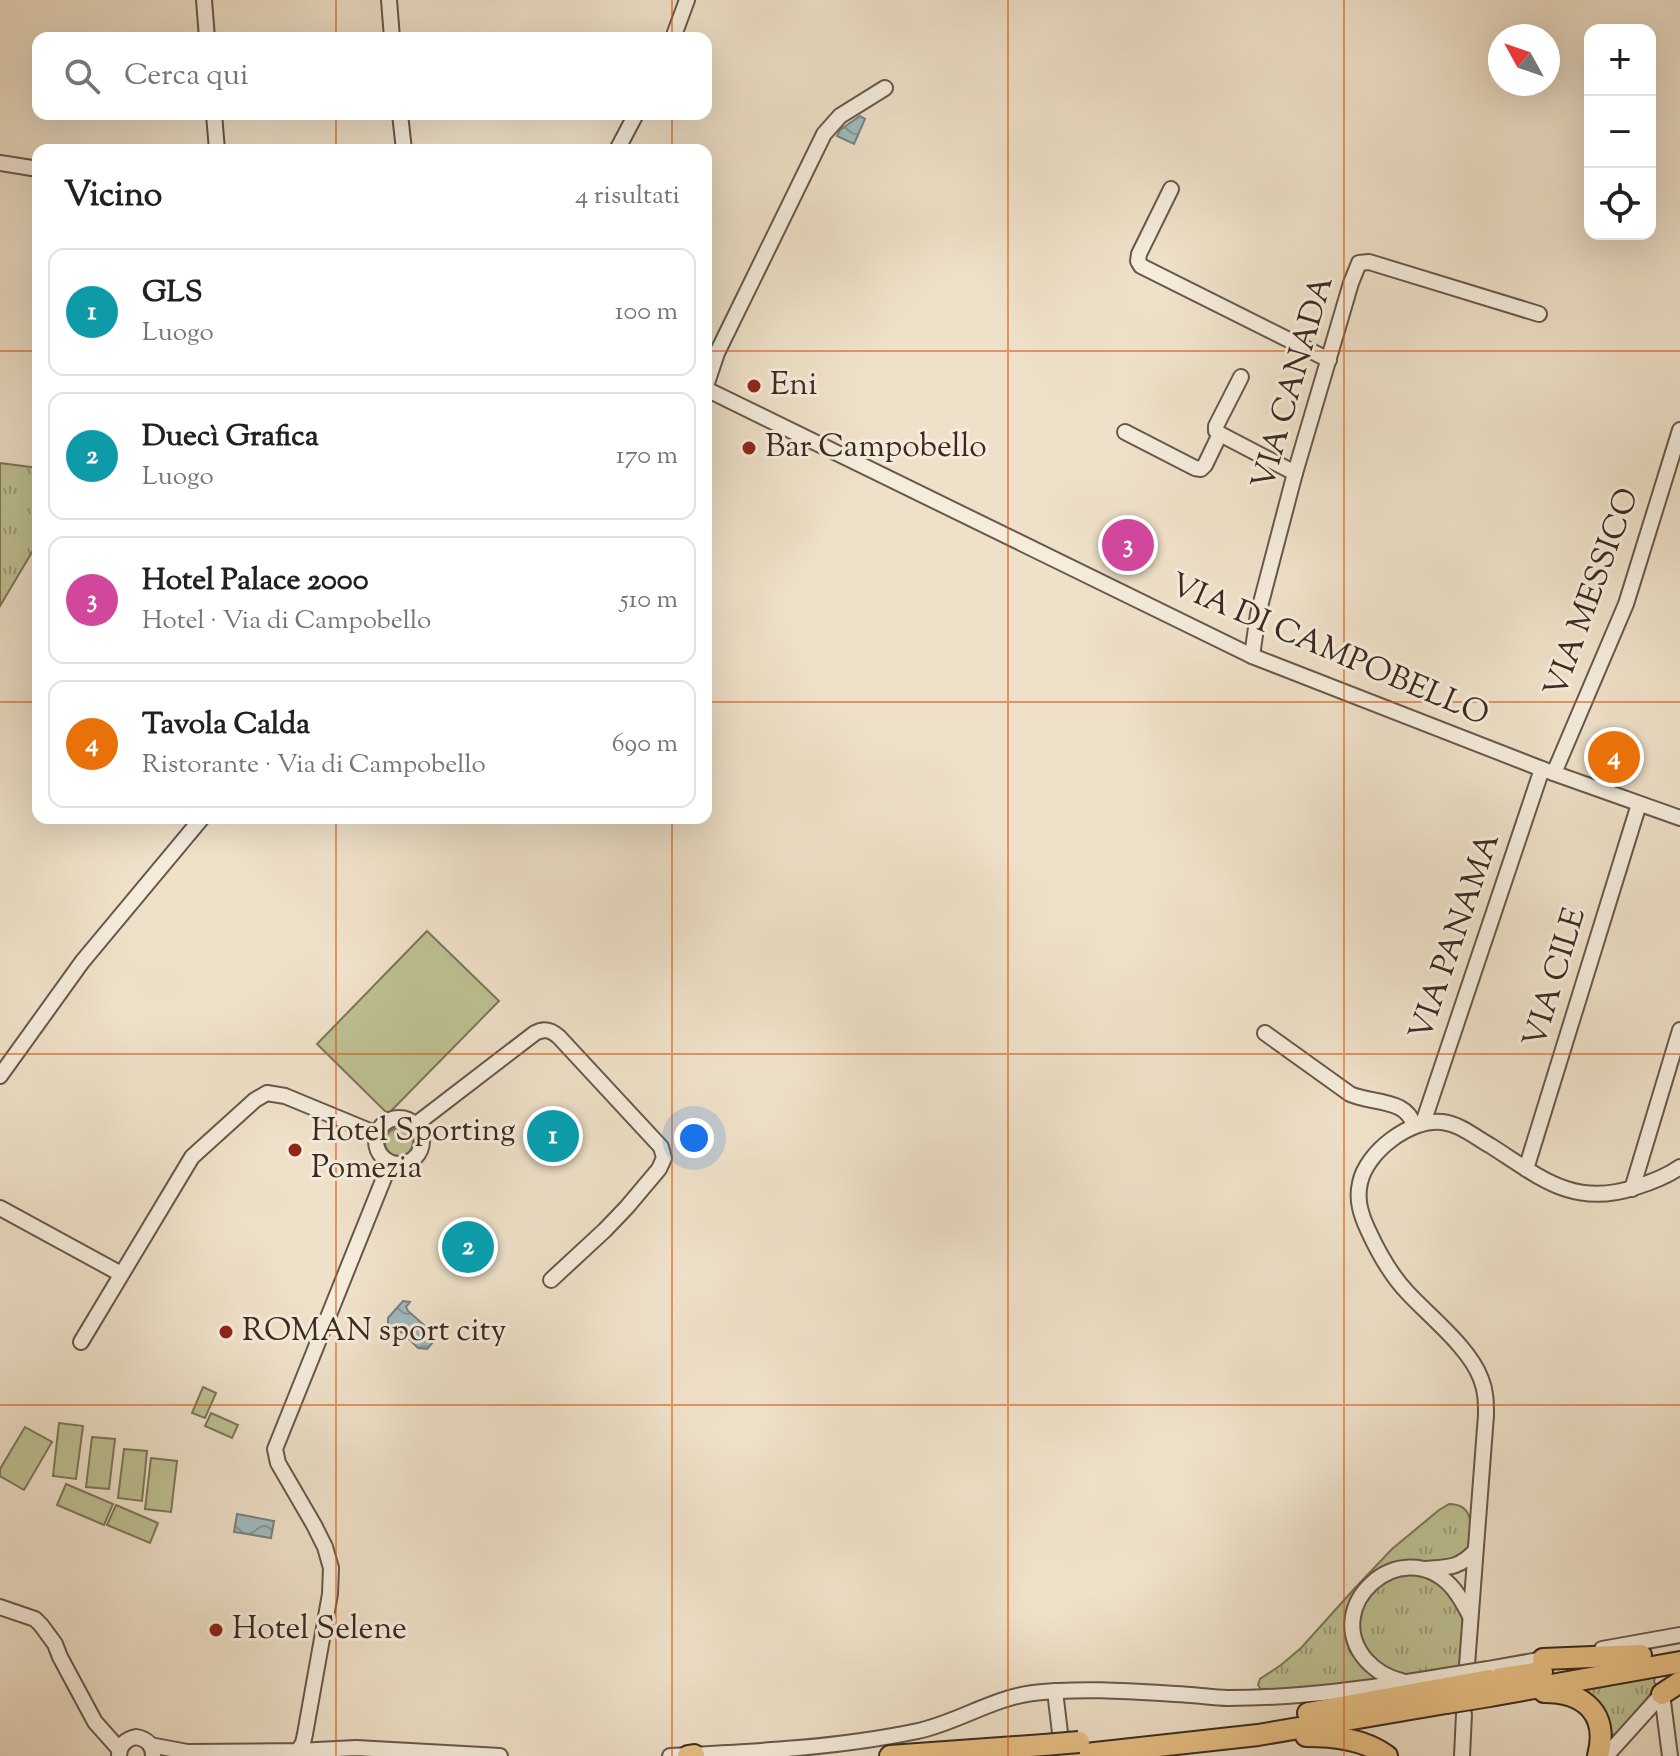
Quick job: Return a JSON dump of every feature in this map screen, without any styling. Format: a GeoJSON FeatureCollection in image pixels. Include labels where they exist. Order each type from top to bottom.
{"type":"FeatureCollection","features":[{"type":"Feature","properties":{"kind":"highway"},"geometry":{"type":"LineString","coordinates":[[1494,1684],[1680,1648]]}},
{"type":"Feature","properties":{"kind":"highway"},"geometry":{"type":"LineString","coordinates":[[1543,1659],[1641,1655]]}},
{"type":"Feature","properties":{"kind":"highway"},"geometry":{"type":"LineString","coordinates":[[1067,1746],[1214,1729],[1446,1689],[1680,1662]]}},
{"type":"Feature","properties":{"kind":"highway"},"geometry":{"type":"LineString","coordinates":[[1662,1694],[1680,1682]]}},
{"type":"Feature","properties":{"kind":"highway"},"geometry":{"type":"LineString","coordinates":[[1494,1684],[1559,1693],[1583,1702],[1594,1712],[1599,1723],[1601,1741],[1598,1756]]}},
{"type":"Feature","properties":{"kind":"highway"},"geometry":{"type":"LineString","coordinates":[[1202,1743],[1258,1735],[1446,1689]]}},
{"type":"Feature","properties":{"kind":"highway"},"geometry":{"type":"LineString","coordinates":[[890,1756],[1328,1736],[1368,1746],[1387,1756]]}},
{"type":"Feature","properties":{"kind":"highway"},"geometry":{"type":"LineString","coordinates":[[688,1756],[694,1755]]}},
{"type":"Feature","properties":{"kind":"street"},"geometry":{"type":"LineString","coordinates":[[204,0],[207,32]]}},
{"type":"Feature","properties":{"kind":"street"},"geometry":{"type":"LineString","coordinates":[[389,0],[392,32]]}},
{"type":"Feature","properties":{"kind":"street"},"geometry":{"type":"LineString","coordinates":[[675,32],[687,0]]}},
{"type":"Feature","properties":{"kind":"street"},"geometry":{"type":"LineString","coordinates":[[712,369],[824,134],[840,116],[885,88]]}},
{"type":"Feature","properties":{"kind":"street"},"geometry":{"type":"LineString","coordinates":[[214,120],[216,144]]}},
{"type":"Feature","properties":{"kind":"street"},"geometry":{"type":"LineString","coordinates":[[401,120],[403,144]]}},
{"type":"Feature","properties":{"kind":"street"},"geometry":{"type":"LineString","coordinates":[[620,144],[633,120]]}},
{"type":"Feature","properties":{"kind":"street"},"geometry":{"type":"LineString","coordinates":[[0,163],[32,168]]}},
{"type":"Feature","properties":{"kind":"street"},"geometry":{"type":"LineString","coordinates":[[1171,189],[1139,254],[1141,266],[1329,360]]}},
{"type":"Feature","properties":{"kind":"street","name":"VIA CANADA"},"geometry":{"type":"LineString","coordinates":[[1252,656],[1258,614],[1295,473],[1358,265],[1363,261],[1539,314]]}},
{"type":"Feature","properties":{"kind":"street"},"geometry":{"type":"LineString","coordinates":[[1241,377],[1216,431],[1295,473]]}},
{"type":"Feature","properties":{"kind":"street","name":"VIA DI CAMPOBELLO"},"geometry":{"type":"LineString","coordinates":[[712,391],[1252,656],[1548,771],[1680,818]]}},
{"type":"Feature","properties":{"kind":"street","name":"VIA MESSICO"},"geometry":{"type":"LineString","coordinates":[[1548,771],[1626,604],[1680,430]]}},
{"type":"Feature","properties":{"kind":"street"},"geometry":{"type":"LineString","coordinates":[[1125,432],[1198,469],[1205,465],[1220,434]]}},
{"type":"Feature","properties":{"kind":"street","name":"VIA PANAMA"},"geometry":{"type":"LineString","coordinates":[[1418,1124],[1548,771]]}},
{"type":"Feature","properties":{"kind":"street","name":"VIA CILE"},"geometry":{"type":"LineString","coordinates":[[1526,1169],[1639,804]]}},
{"type":"Feature","properties":{"kind":"street"},"geometry":{"type":"LineString","coordinates":[[0,1076],[82,962],[197,824]]}},
{"type":"Feature","properties":{"kind":"street"},"geometry":{"type":"LineString","coordinates":[[415,1125],[532,1035],[545,1029],[559,1037],[661,1147],[664,1158],[659,1169],[605,1230],[551,1280]]}},
{"type":"Feature","properties":{"kind":"street"},"geometry":{"type":"LineString","coordinates":[[1632,1189],[1680,1030]]}},
{"type":"Feature","properties":{"kind":"street"},"geometry":{"type":"LineString","coordinates":[[1265,1033],[1350,1094],[1396,1105],[1418,1124]]}},
{"type":"Feature","properties":{"kind":"street"},"geometry":{"type":"LineString","coordinates":[[81,1342],[192,1157],[261,1096],[273,1093],[285,1096],[377,1134]]}},
{"type":"Feature","properties":{"kind":"street"},"geometry":{"type":"LineString","coordinates":[[402,1118],[415,1125],[422,1139],[418,1154],[405,1163],[385,1160],[377,1151],[377,1134],[386,1122],[402,1118]]}},
{"type":"Feature","properties":{"kind":"street"},"geometry":{"type":"LineString","coordinates":[[1467,1665],[1485,1396],[1481,1379],[1467,1355],[1388,1268],[1359,1204],[1361,1179],[1370,1161],[1388,1143],[1418,1124],[1433,1122],[1452,1124],[1465,1130],[1526,1169],[1576,1193],[1599,1195],[1632,1189],[1656,1181],[1680,1167]]}},
{"type":"Feature","properties":{"kind":"street"},"geometry":{"type":"LineString","coordinates":[[292,1753],[303,1743],[305,1734],[330,1594],[331,1568],[325,1547],[278,1463],[275,1449],[390,1163]]}},
{"type":"Feature","properties":{"kind":"street"},"geometry":{"type":"LineString","coordinates":[[0,1208],[121,1274]]}},
{"type":"Feature","properties":{"kind":"street"},"geometry":{"type":"LineString","coordinates":[[1446,1689],[1385,1676],[1374,1669],[1355,1644],[1353,1618],[1357,1601],[1380,1577],[1396,1569],[1456,1566],[1474,1552]]}},
{"type":"Feature","properties":{"kind":"street"},"geometry":{"type":"LineString","coordinates":[[1425,1569],[1451,1586],[1470,1616]]}},
{"type":"Feature","properties":{"kind":"street"},"geometry":{"type":"LineString","coordinates":[[0,1607],[35,1619],[41,1625],[55,1644],[95,1722],[113,1734],[120,1751],[140,1738],[152,1750],[156,1748],[187,1755],[323,1754],[330,1749],[356,1748],[500,1756]]}},
{"type":"Feature","properties":{"kind":"street"},"geometry":{"type":"LineString","coordinates":[[1494,1684],[1543,1659],[1680,1635]]}},
{"type":"Feature","properties":{"kind":"street"},"geometry":{"type":"LineString","coordinates":[[670,1756],[742,1753],[908,1733],[940,1725],[1005,1699],[1055,1691],[1239,1698],[1358,1690],[1407,1682]]}},
{"type":"Feature","properties":{"kind":"street"},"geometry":{"type":"LineString","coordinates":[[1055,1691],[1067,1746]]}},
{"type":"Feature","properties":{"kind":"street"},"geometry":{"type":"LineString","coordinates":[[1606,1756],[1662,1694]]}},
{"type":"Feature","properties":{"kind":"street"},"geometry":{"type":"LineString","coordinates":[[1662,1694],[1670,1756]]}},
{"type":"Feature","properties":{"kind":"street"},"geometry":{"type":"LineString","coordinates":[[1462,1756],[1464,1714]]}},
{"type":"Feature","properties":{"kind":"green space"},"geometry":{"type":"Polygon","coordinates":[[[0,463],[32,467],[32,552],[0,606],[0,463]]]}},
{"type":"Feature","properties":{"kind":"green space"},"geometry":{"type":"Polygon","coordinates":[[[427,931],[499,1001],[388,1114],[317,1044],[427,931]]]}},
{"type":"Feature","properties":{"kind":"green space"},"geometry":{"type":"Polygon","coordinates":[[[399,1128],[409,1132],[413,1142],[409,1152],[399,1156],[389,1152],[385,1142],[389,1132],[399,1128]]]}},
{"type":"Feature","properties":{"kind":"green space"},"geometry":{"type":"Polygon","coordinates":[[[203,1387],[216,1393],[205,1418],[192,1413],[203,1387]]]}},
{"type":"Feature","properties":{"kind":"green space"},"geometry":{"type":"Polygon","coordinates":[[[211,1413],[238,1425],[232,1438],[205,1426],[211,1413]]]}},
{"type":"Feature","properties":{"kind":"green space"},"geometry":{"type":"Polygon","coordinates":[[[59,1423],[83,1426],[76,1479],[53,1476],[59,1423]]]}},
{"type":"Feature","properties":{"kind":"green space"},"geometry":{"type":"Polygon","coordinates":[[[25,1427],[52,1442],[24,1490],[0,1476],[0,1469],[25,1427]]]}},
{"type":"Feature","properties":{"kind":"green space"},"geometry":{"type":"Polygon","coordinates":[[[92,1437],[115,1439],[109,1489],[86,1487],[92,1437]]]}},
{"type":"Feature","properties":{"kind":"green space"},"geometry":{"type":"Polygon","coordinates":[[[124,1449],[147,1451],[142,1501],[118,1498],[124,1449]]]}},
{"type":"Feature","properties":{"kind":"green space"},"geometry":{"type":"Polygon","coordinates":[[[151,1458],[177,1461],[171,1512],[145,1509],[151,1458]]]}},
{"type":"Feature","properties":{"kind":"green space"},"geometry":{"type":"Polygon","coordinates":[[[66,1484],[113,1504],[104,1525],[57,1505],[66,1484]]]}},
{"type":"Feature","properties":{"kind":"green space"},"geometry":{"type":"Polygon","coordinates":[[[1449,1504],[1458,1505],[1468,1513],[1471,1526],[1469,1549],[1453,1561],[1412,1562],[1387,1567],[1368,1578],[1353,1599],[1348,1613],[1382,1679],[1321,1688],[1261,1689],[1258,1685],[1260,1679],[1301,1648],[1392,1549],[1449,1504]]]}},
{"type":"Feature","properties":{"kind":"green space"},"geometry":{"type":"Polygon","coordinates":[[[116,1505],[158,1523],[150,1543],[107,1525],[116,1505]]]}},
{"type":"Feature","properties":{"kind":"green space"},"geometry":{"type":"Polygon","coordinates":[[[1403,1571],[1439,1580],[1462,1610],[1461,1667],[1408,1677],[1381,1667],[1370,1655],[1356,1629],[1367,1593],[1403,1571]]]}},
{"type":"Feature","properties":{"kind":"green space"},"geometry":{"type":"Polygon","coordinates":[[[1655,1677],[1657,1686],[1616,1735],[1609,1734],[1596,1701],[1584,1690],[1655,1677]]]}},
{"type":"Feature","properties":{"kind":"water"},"geometry":{"type":"Polygon","coordinates":[[[860,116],[865,119],[854,144],[837,136],[840,130],[860,116]]]}},
{"type":"Feature","properties":{"kind":"water"},"geometry":{"type":"Polygon","coordinates":[[[403,1301],[410,1302],[406,1307],[408,1311],[434,1334],[434,1341],[427,1349],[418,1348],[403,1333],[388,1326],[388,1318],[403,1301]]]}},
{"type":"Feature","properties":{"kind":"water"},"geometry":{"type":"Polygon","coordinates":[[[237,1514],[274,1521],[271,1538],[234,1532],[237,1514]]]}},
{"type":"Feature","properties":{"kind":"place","name":"Eni"},"geometry":{"type":"Point","coordinates":[754,386]}},
{"type":"Feature","properties":{"kind":"place","name":"Bar Campobello"},"geometry":{"type":"Point","coordinates":[749,448]}},
{"type":"Feature","properties":{"kind":"place","name":"Hotel Palace 2000"},"geometry":{"type":"Point","coordinates":[1128,545]}},
{"type":"Feature","properties":{"kind":"place","name":"Tavola Calda"},"geometry":{"type":"Point","coordinates":[1614,757]}},
{"type":"Feature","properties":{"kind":"place","name":"GLS"},"geometry":{"type":"Point","coordinates":[553,1136]}},
{"type":"Feature","properties":{"kind":"place","name":"Hotel Sporting Pomezia"},"geometry":{"type":"Point","coordinates":[295,1150]}},
{"type":"Feature","properties":{"kind":"place","name":"Duecì Grafica"},"geometry":{"type":"Point","coordinates":[468,1247]}},
{"type":"Feature","properties":{"kind":"place","name":"ROMAN sport city"},"geometry":{"type":"Point","coordinates":[226,1332]}},
{"type":"Feature","properties":{"kind":"place","name":"Hotel Selene"},"geometry":{"type":"Point","coordinates":[216,1630]}}]}
